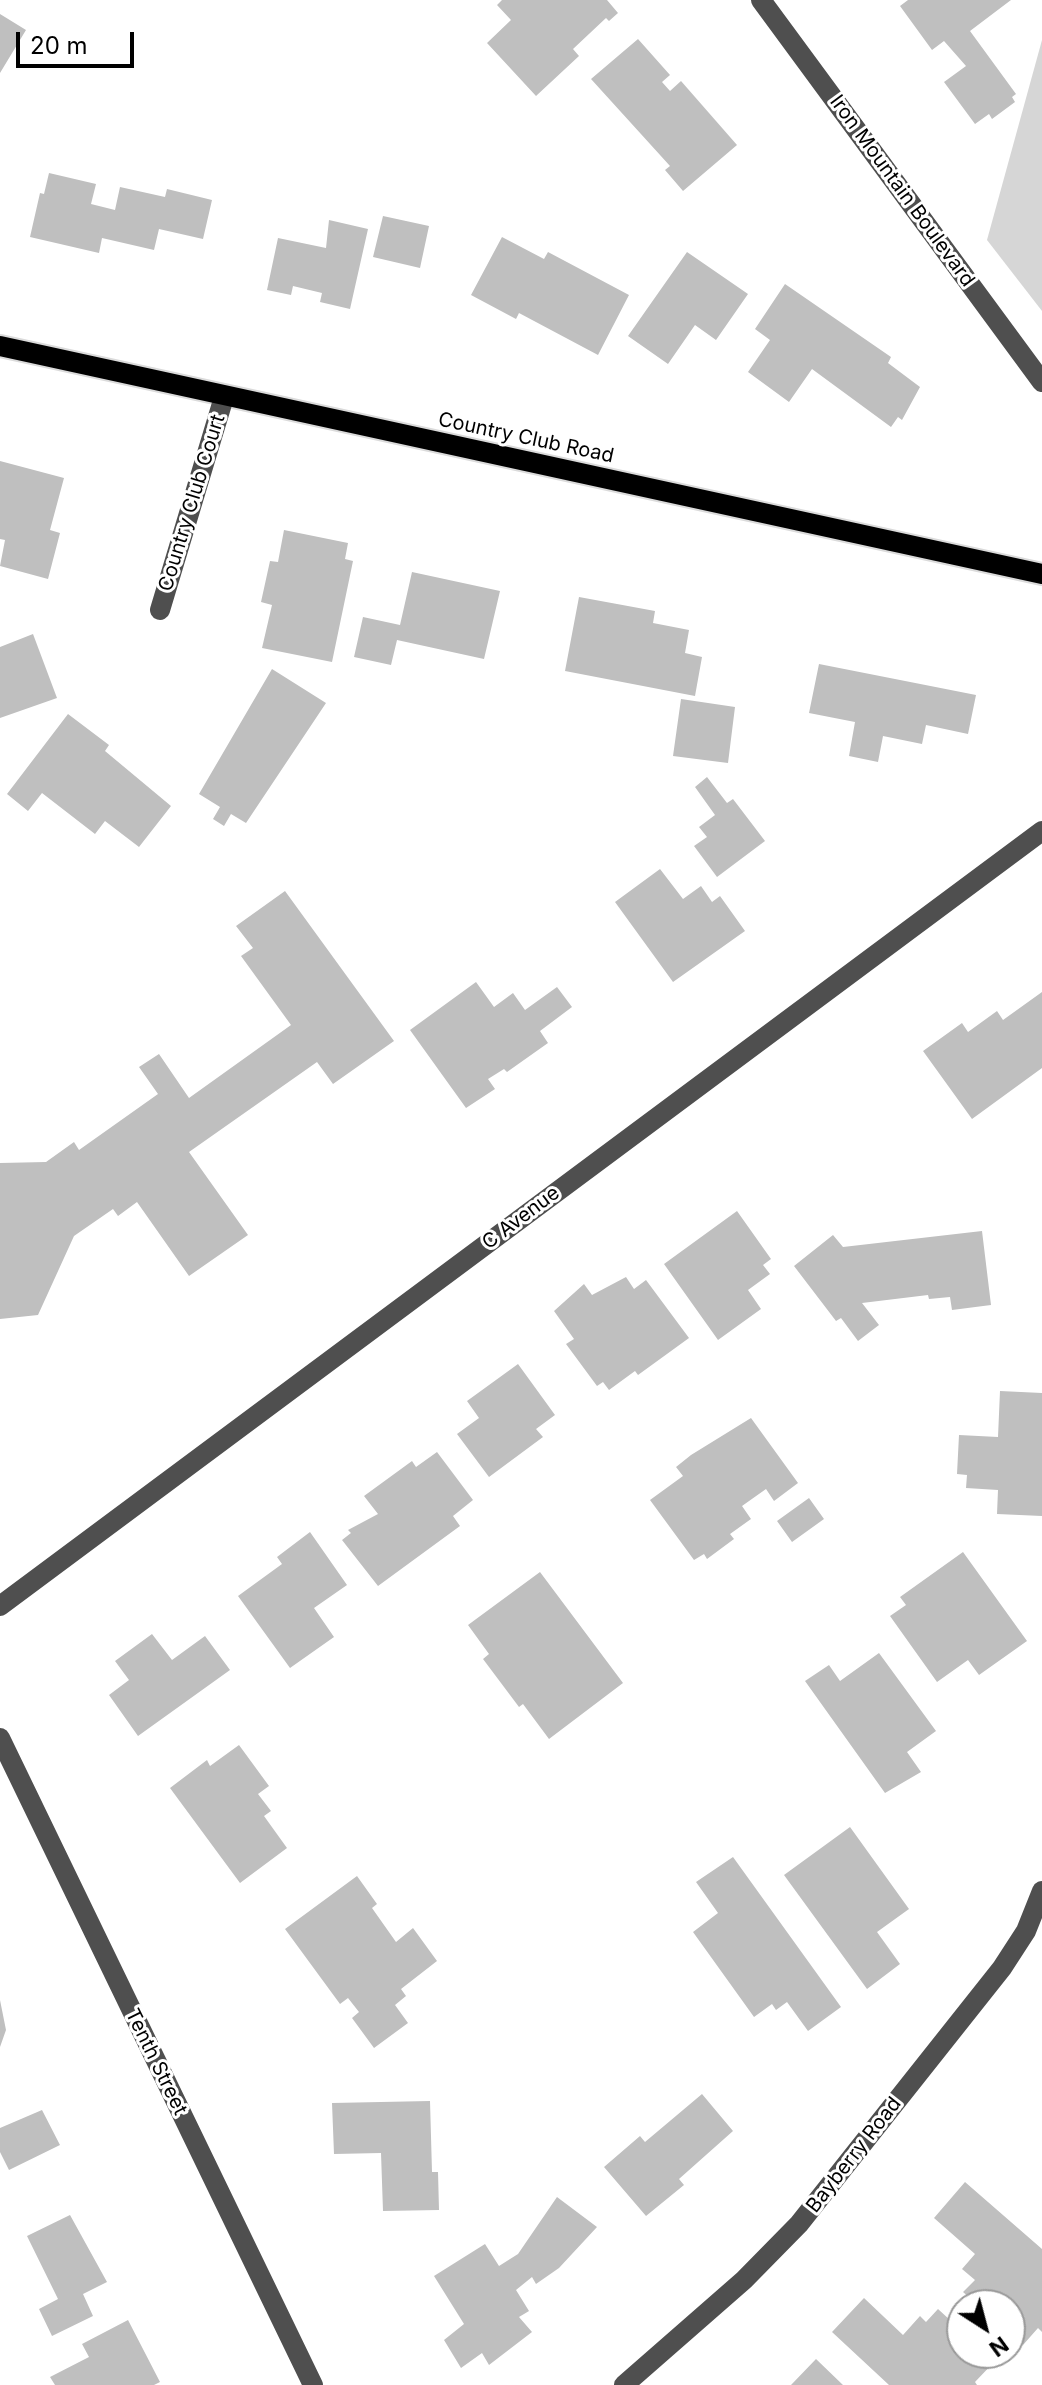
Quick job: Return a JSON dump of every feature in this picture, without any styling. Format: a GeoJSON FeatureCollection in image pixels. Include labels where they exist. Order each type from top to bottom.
{"type":"FeatureCollection","features":[{"type":"Feature","properties":{"kind":"main road","name":"Country Club Road"},"geometry":{"type":"LineString","coordinates":[[0,346],[1042,574]]}},
{"type":"Feature","properties":{"kind":"street","name":"Iron Mountain Boulevard"},"geometry":{"type":"LineString","coordinates":[[761,0],[1042,382]]}},
{"type":"Feature","properties":{"kind":"street","name":"Country Club Court"},"geometry":{"type":"LineString","coordinates":[[160,610],[224,397]]}},
{"type":"Feature","properties":{"kind":"street","name":"C Avenue"},"geometry":{"type":"LineString","coordinates":[[0,1606],[1042,831]]}},
{"type":"Feature","properties":{"kind":"street","name":"Tenth Street"},"geometry":{"type":"LineString","coordinates":[[0,1738],[313,2385]]}},
{"type":"Feature","properties":{"kind":"street","name":"Bayberry Road"},"geometry":{"type":"LineString","coordinates":[[624,2385],[744,2280],[799,2224],[1002,1968],[1026,1931],[1042,1891]]}},
{"type":"Feature","properties":{"kind":"shaded area"},"geometry":{"type":"Polygon","coordinates":[[[1042,40],[1042,311],[987,240],[1042,40]]]}},
{"type":"Feature","properties":{"kind":"building"},"geometry":{"type":"Polygon","coordinates":[[[502,0],[607,0],[618,13],[609,21],[606,18],[573,49],[579,56],[536,96],[487,43],[511,20],[497,5],[502,0]]]}},
{"type":"Feature","properties":{"kind":"building"},"geometry":{"type":"Polygon","coordinates":[[[908,0],[1011,0],[970,31],[1016,94],[1012,97],[1015,102],[992,119],[989,114],[975,124],[944,82],[966,66],[944,41],[932,50],[900,6],[908,0]]]}},
{"type":"Feature","properties":{"kind":"building"},"geometry":{"type":"Polygon","coordinates":[[[0,14],[26,30],[0,73],[0,14]]]}},
{"type":"Feature","properties":{"kind":"building"},"geometry":{"type":"Polygon","coordinates":[[[638,39],[670,75],[662,82],[670,91],[681,81],[737,145],[683,191],[665,170],[670,166],[591,79],[638,39]]]}},
{"type":"Feature","properties":{"kind":"building"},"geometry":{"type":"Polygon","coordinates":[[[49,173],[96,184],[91,204],[115,210],[120,187],[165,197],[167,189],[212,200],[203,239],[159,229],[154,250],[102,238],[99,253],[30,237],[40,193],[44,194],[49,173]]]}},
{"type":"Feature","properties":{"kind":"building"},"geometry":{"type":"Polygon","coordinates":[[[383,216],[429,226],[420,268],[373,257],[383,216]]]}},
{"type":"Feature","properties":{"kind":"building"},"geometry":{"type":"Polygon","coordinates":[[[329,220],[368,229],[350,309],[320,302],[322,293],[293,286],[291,295],[267,290],[278,238],[326,248],[329,220]]]}},
{"type":"Feature","properties":{"kind":"building"},"geometry":{"type":"Polygon","coordinates":[[[502,237],[544,259],[548,252],[629,295],[598,355],[519,313],[516,319],[471,295],[502,237]]]}},
{"type":"Feature","properties":{"kind":"building"},"geometry":{"type":"Polygon","coordinates":[[[687,252],[748,294],[716,340],[695,325],[668,364],[628,336],[687,252]]]}},
{"type":"Feature","properties":{"kind":"building"},"geometry":{"type":"Polygon","coordinates":[[[785,284],[891,357],[888,363],[920,387],[902,420],[898,417],[891,427],[812,369],[789,402],[748,372],[770,340],[755,329],[785,284]]]}},
{"type":"Feature","properties":{"kind":"building"},"geometry":{"type":"Polygon","coordinates":[[[0,461],[64,478],[50,530],[60,533],[48,579],[0,566],[5,540],[0,539],[0,461]]]}},
{"type":"Feature","properties":{"kind":"building"},"geometry":{"type":"Polygon","coordinates":[[[284,530],[348,543],[345,559],[353,561],[332,662],[262,648],[272,605],[261,602],[270,561],[278,562],[284,530]]]}},
{"type":"Feature","properties":{"kind":"building"},"geometry":{"type":"Polygon","coordinates":[[[412,572],[500,591],[484,659],[397,640],[391,665],[354,657],[363,617],[400,625],[412,572]]]}},
{"type":"Feature","properties":{"kind":"building"},"geometry":{"type":"Polygon","coordinates":[[[579,597],[655,611],[653,623],[689,630],[685,653],[702,657],[695,696],[565,671],[579,597]]]}},
{"type":"Feature","properties":{"kind":"building"},"geometry":{"type":"Polygon","coordinates":[[[33,634],[57,698],[0,718],[0,647],[33,634]]]}},
{"type":"Feature","properties":{"kind":"building"},"geometry":{"type":"Polygon","coordinates":[[[819,664],[976,695],[968,734],[926,725],[922,744],[883,736],[878,762],[849,756],[855,722],[809,713],[819,664]]]}},
{"type":"Feature","properties":{"kind":"building"},"geometry":{"type":"Polygon","coordinates":[[[272,669],[326,703],[246,823],[231,814],[224,826],[213,819],[220,807],[199,794],[272,669]]]}},
{"type":"Feature","properties":{"kind":"building"},"geometry":{"type":"Polygon","coordinates":[[[681,699],[735,707],[728,763],[673,756],[681,699]]]}},
{"type":"Feature","properties":{"kind":"building"},"geometry":{"type":"Polygon","coordinates":[[[68,714],[109,745],[105,751],[171,806],[139,847],[105,821],[95,834],[42,793],[28,811],[7,794],[68,714]]]}},
{"type":"Feature","properties":{"kind":"building"},"geometry":{"type":"Polygon","coordinates":[[[707,777],[727,803],[733,799],[765,841],[717,877],[694,846],[707,837],[699,827],[715,815],[695,787],[707,777]]]}},
{"type":"Feature","properties":{"kind":"building"},"geometry":{"type":"Polygon","coordinates":[[[660,869],[683,899],[701,886],[712,902],[720,896],[745,931],[673,982],[615,902],[660,869]]]}},
{"type":"Feature","properties":{"kind":"building"},"geometry":{"type":"Polygon","coordinates":[[[285,891],[394,1041],[333,1084],[317,1062],[189,1152],[248,1235],[189,1276],[137,1202],[118,1216],[113,1209],[74,1236],[38,1315],[0,1319],[0,1163],[46,1162],[74,1142],[79,1150],[158,1094],[139,1067],[159,1054],[189,1098],[291,1025],[241,956],[253,948],[236,926],[285,891]]]}},
{"type":"Feature","properties":{"kind":"building"},"geometry":{"type":"Polygon","coordinates":[[[476,982],[494,1007],[513,993],[525,1010],[557,987],[572,1007],[540,1031],[548,1043],[507,1072],[504,1069],[488,1079],[495,1089],[466,1108],[410,1030],[476,982]]]}},
{"type":"Feature","properties":{"kind":"building"},"geometry":{"type":"Polygon","coordinates":[[[1042,992],[1042,1068],[972,1119],[923,1051],[962,1023],[968,1032],[997,1011],[1003,1020],[1042,992]]]}},
{"type":"Feature","properties":{"kind":"building"},"geometry":{"type":"Polygon","coordinates":[[[737,1211],[771,1259],[763,1265],[770,1274],[748,1290],[761,1309],[718,1340],[664,1264],[737,1211]]]}},
{"type":"Feature","properties":{"kind":"building"},"geometry":{"type":"Polygon","coordinates":[[[982,1231],[991,1305],[952,1310],[950,1297],[929,1299],[928,1295],[862,1303],[879,1325],[858,1341],[841,1318],[836,1321],[794,1266],[833,1235],[843,1247],[982,1231]]]}},
{"type":"Feature","properties":{"kind":"building"},"geometry":{"type":"Polygon","coordinates":[[[626,1277],[634,1289],[646,1280],[689,1338],[638,1375],[635,1371],[609,1390],[603,1382],[597,1386],[566,1344],[574,1339],[554,1311],[584,1284],[592,1295],[626,1277]]]}},
{"type":"Feature","properties":{"kind":"building"},"geometry":{"type":"Polygon","coordinates":[[[518,1364],[555,1415],[536,1429],[543,1437],[489,1477],[457,1434],[479,1418],[467,1401],[518,1364]]]}},
{"type":"Feature","properties":{"kind":"building"},"geometry":{"type":"Polygon","coordinates":[[[1000,1391],[1042,1393],[1042,1516],[997,1514],[998,1490],[966,1488],[967,1475],[957,1474],[959,1435],[998,1437],[1000,1391]]]}},
{"type":"Feature","properties":{"kind":"building"},"geometry":{"type":"Polygon","coordinates":[[[751,1418],[798,1483],[774,1501],[766,1489],[742,1506],[751,1519],[730,1534],[734,1539],[707,1559],[704,1554],[694,1560],[650,1500],[683,1476],[676,1467],[751,1418]]]}},
{"type":"Feature","properties":{"kind":"building"},"geometry":{"type":"Polygon","coordinates":[[[437,1452],[473,1500],[453,1516],[460,1526],[378,1586],[342,1540],[351,1533],[348,1530],[378,1514],[364,1496],[412,1461],[416,1467],[437,1452]]]}},
{"type":"Feature","properties":{"kind":"building"},"geometry":{"type":"Polygon","coordinates":[[[809,1498],[824,1519],[792,1542],[777,1521],[809,1498]]]}},
{"type":"Feature","properties":{"kind":"building"},"geometry":{"type":"Polygon","coordinates":[[[310,1532],[347,1585],[314,1608],[334,1637],[290,1668],[238,1596],[282,1564],[277,1557],[310,1532]]]}},
{"type":"Feature","properties":{"kind":"building"},"geometry":{"type":"Polygon","coordinates":[[[963,1552],[1027,1641],[979,1675],[968,1660],[937,1682],[890,1616],[906,1605],[900,1597],[963,1552]]]}},
{"type":"Feature","properties":{"kind":"building"},"geometry":{"type":"Polygon","coordinates":[[[540,1572],[623,1683],[549,1739],[523,1704],[519,1707],[483,1659],[489,1654],[468,1625],[540,1572]]]}},
{"type":"Feature","properties":{"kind":"building"},"geometry":{"type":"Polygon","coordinates":[[[152,1634],[172,1660],[205,1636],[230,1670],[138,1736],[109,1695],[129,1680],[115,1661],[152,1634]]]}},
{"type":"Feature","properties":{"kind":"building"},"geometry":{"type":"Polygon","coordinates":[[[879,1653],[936,1731],[907,1752],[921,1772],[885,1793],[805,1681],[829,1665],[840,1681],[879,1653]]]}},
{"type":"Feature","properties":{"kind":"building"},"geometry":{"type":"Polygon","coordinates":[[[239,1745],[269,1786],[258,1794],[271,1811],[264,1816],[287,1848],[240,1883],[170,1788],[207,1760],[210,1766],[239,1745]]]}},
{"type":"Feature","properties":{"kind":"building"},"geometry":{"type":"Polygon","coordinates":[[[850,1827],[909,1909],[877,1932],[900,1964],[867,1989],[784,1875],[850,1827]]]}},
{"type":"Feature","properties":{"kind":"building"},"geometry":{"type":"Polygon","coordinates":[[[733,1857],[841,2007],[808,2031],[787,2002],[776,2010],[772,2004],[754,2017],[693,1932],[718,1913],[696,1882],[733,1857]]]}},
{"type":"Feature","properties":{"kind":"building"},"geometry":{"type":"Polygon","coordinates":[[[357,1876],[377,1904],[372,1908],[396,1942],[413,1928],[437,1961],[401,1989],[406,1996],[395,2005],[408,2023],[374,2048],[352,2018],[359,2012],[348,1998],[340,2004],[285,1929],[357,1876]]]}},
{"type":"Feature","properties":{"kind":"building"},"geometry":{"type":"Polygon","coordinates":[[[0,2000],[6,2030],[0,2047],[0,2000]]]}},
{"type":"Feature","properties":{"kind":"building"},"geometry":{"type":"Polygon","coordinates":[[[702,2094],[733,2131],[679,2179],[684,2185],[646,2216],[604,2167],[640,2136],[645,2142],[702,2094]]]}},
{"type":"Feature","properties":{"kind":"building"},"geometry":{"type":"Polygon","coordinates":[[[430,2101],[432,2172],[438,2172],[439,2210],[383,2211],[381,2153],[334,2154],[332,2103],[430,2101]]]}},
{"type":"Feature","properties":{"kind":"building"},"geometry":{"type":"Polygon","coordinates":[[[42,2110],[60,2145],[9,2170],[0,2152],[0,2128],[42,2110]]]}},
{"type":"Feature","properties":{"kind":"building"},"geometry":{"type":"Polygon","coordinates":[[[965,2182],[1042,2249],[1042,2332],[1038,2328],[1026,2342],[1026,2289],[966,2289],[975,2280],[962,2269],[975,2254],[934,2218],[965,2182]]]}},
{"type":"Feature","properties":{"kind":"building"},"geometry":{"type":"Polygon","coordinates":[[[557,2197],[597,2227],[559,2268],[536,2284],[532,2277],[516,2290],[529,2311],[519,2317],[532,2332],[489,2365],[482,2353],[461,2368],[444,2340],[464,2324],[434,2276],[485,2244],[499,2266],[518,2254],[557,2197]]]}},
{"type":"Feature","properties":{"kind":"building"},"geometry":{"type":"Polygon","coordinates":[[[70,2215],[107,2282],[83,2294],[93,2316],[52,2336],[39,2309],[58,2299],[27,2236],[70,2215]]]}},
{"type":"Feature","properties":{"kind":"building"},"geometry":{"type":"Polygon","coordinates":[[[864,2298],[903,2335],[920,2316],[926,2322],[938,2309],[946,2316],[946,2369],[987,2369],[975,2382],[977,2385],[889,2385],[832,2332],[864,2298]]]}},
{"type":"Feature","properties":{"kind":"building"},"geometry":{"type":"Polygon","coordinates":[[[128,2320],[160,2382],[154,2385],[55,2385],[50,2377],[89,2357],[82,2344],[128,2320]]]}},
{"type":"Feature","properties":{"kind":"building"},"geometry":{"type":"Polygon","coordinates":[[[816,2359],[843,2385],[791,2385],[816,2359]]]}}]}
